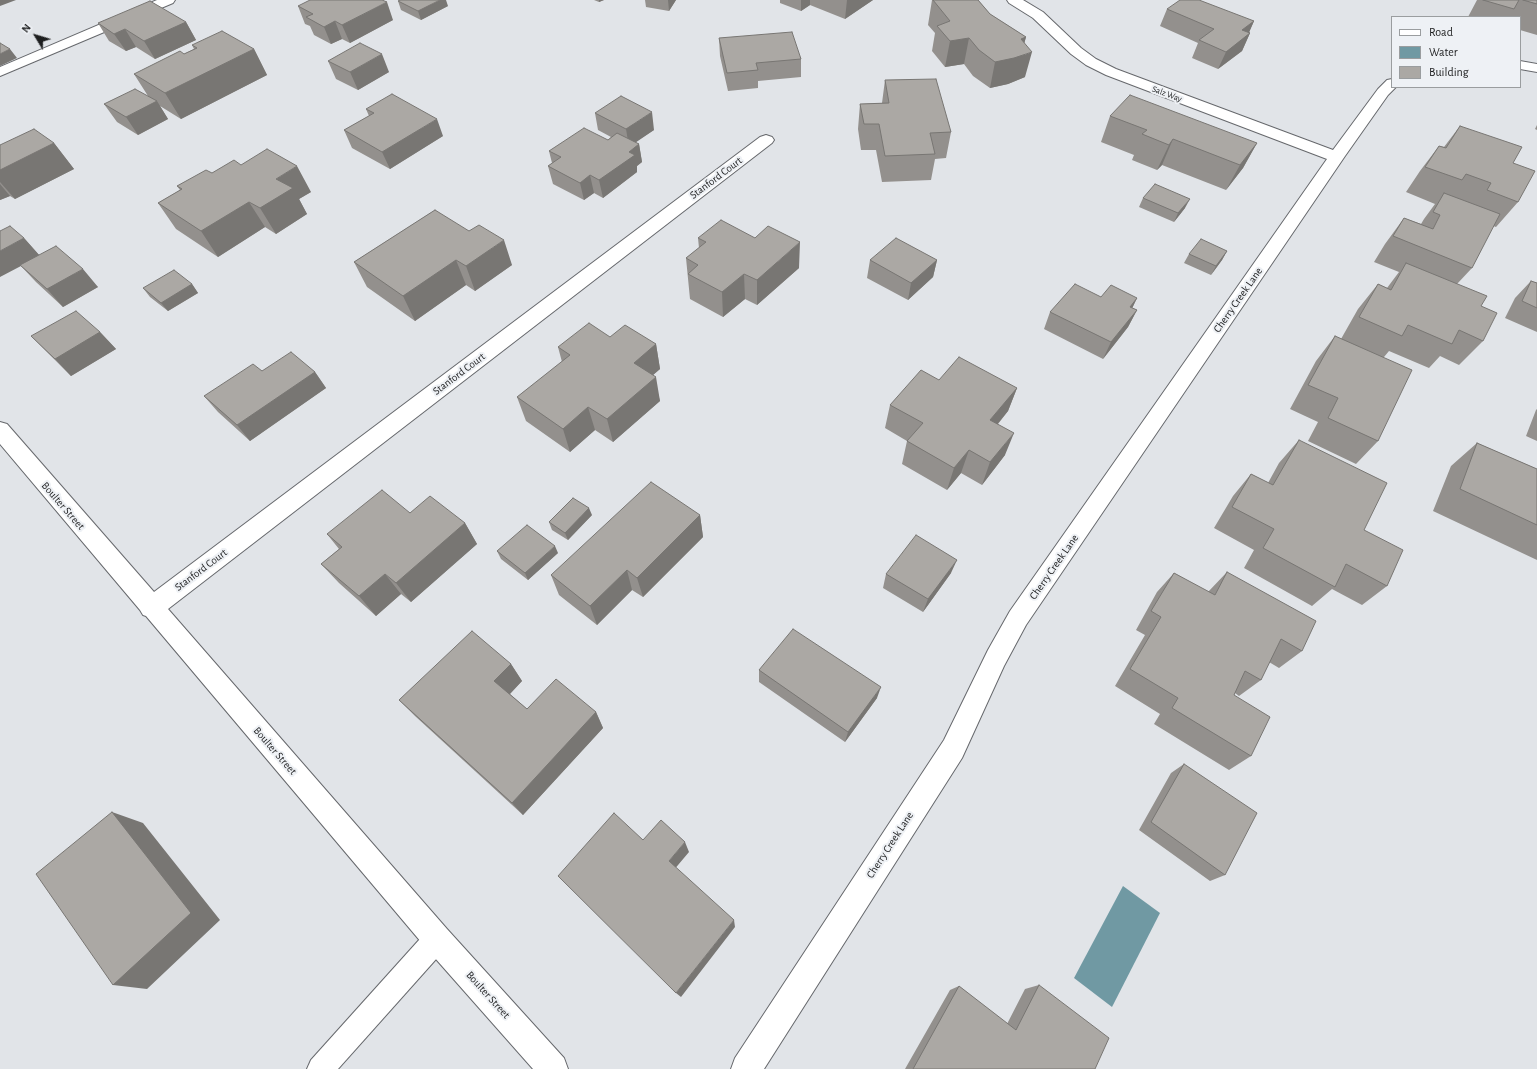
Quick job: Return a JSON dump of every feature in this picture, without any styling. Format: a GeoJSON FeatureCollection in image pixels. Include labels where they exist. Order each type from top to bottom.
{"type":"FeatureCollection","features":[{"type":"Feature","properties":{"kind":"street"},"geometry":{"type":"LineString","coordinates":[[0,72],[168,0]]}},
{"type":"Feature","properties":{"kind":"street","name":"Salz Way"},"geometry":{"type":"LineString","coordinates":[[1014,0],[1038,15],[1076,51],[1091,62],[1111,72],[1337,157]]}},
{"type":"Feature","properties":{"kind":"street"},"geometry":{"type":"LineString","coordinates":[[1521,65],[1537,68]]}},
{"type":"Feature","properties":{"kind":"street","name":"Cherry Creek Lane"},"geometry":{"type":"LineString","coordinates":[[746,1069],[953,749],[996,658],[1018,618],[1337,157],[1383,92],[1391,84]]}},
{"type":"Feature","properties":{"kind":"street","name":"Stanford Court"},"geometry":{"type":"LineString","coordinates":[[152,608],[766,140]]}},
{"type":"Feature","properties":{"kind":"street","name":"Boulter Street"},"geometry":{"type":"LineString","coordinates":[[0,430],[437,939],[553,1069]]}},
{"type":"Feature","properties":{"kind":"lane"},"geometry":{"type":"LineString","coordinates":[[320,1069],[437,939]]}},
{"type":"Feature","properties":{"kind":"water"},"geometry":{"type":"Polygon","coordinates":[[[1123,886],[1160,913],[1112,1007],[1074,978],[1123,886]]]}},
{"type":"Feature","properties":{"kind":"building"},"geometry":{"type":"Polygon","coordinates":[[[310,0],[382,0],[387,2],[342,25],[335,21],[324,27],[306,17],[313,14],[298,6],[310,0]]]}},
{"type":"Feature","properties":{"kind":"building"},"geometry":{"type":"Polygon","coordinates":[[[440,0],[418,11],[398,1],[440,0]]]}},
{"type":"Feature","properties":{"kind":"building"},"geometry":{"type":"Polygon","coordinates":[[[933,0],[978,0],[990,14],[1026,37],[1021,39],[1032,52],[995,62],[979,50],[969,38],[950,41],[937,26],[950,21],[933,0]]]}},
{"type":"Feature","properties":{"kind":"building"},"geometry":{"type":"Polygon","coordinates":[[[1180,0],[1199,0],[1254,21],[1242,30],[1250,33],[1226,52],[1199,40],[1214,29],[1167,9],[1180,0]]]}},
{"type":"Feature","properties":{"kind":"building"},"geometry":{"type":"Polygon","coordinates":[[[1483,0],[1519,0],[1514,9],[1483,0]]]}},
{"type":"Feature","properties":{"kind":"building"},"geometry":{"type":"Polygon","coordinates":[[[1523,0],[1537,0],[1537,4],[1523,0]]]}},
{"type":"Feature","properties":{"kind":"building"},"geometry":{"type":"Polygon","coordinates":[[[150,1],[186,22],[144,41],[125,29],[114,34],[98,23],[150,1]]]}},
{"type":"Feature","properties":{"kind":"building"},"geometry":{"type":"Polygon","coordinates":[[[222,31],[254,49],[165,93],[134,74],[180,51],[184,54],[197,48],[192,45],[222,31]]]}},
{"type":"Feature","properties":{"kind":"building"},"geometry":{"type":"Polygon","coordinates":[[[792,32],[801,59],[756,63],[758,70],[727,73],[719,38],[792,32]]]}},
{"type":"Feature","properties":{"kind":"building"},"geometry":{"type":"Polygon","coordinates":[[[0,43],[10,49],[0,54],[0,43]]]}},
{"type":"Feature","properties":{"kind":"building"},"geometry":{"type":"Polygon","coordinates":[[[360,43],[382,54],[350,72],[328,61],[360,43]]]}},
{"type":"Feature","properties":{"kind":"building"},"geometry":{"type":"Polygon","coordinates":[[[936,79],[951,132],[930,133],[935,154],[885,156],[879,124],[864,124],[860,104],[889,103],[885,80],[936,79]]]}},
{"type":"Feature","properties":{"kind":"building"},"geometry":{"type":"Polygon","coordinates":[[[135,89],[157,101],[126,117],[104,104],[135,89]]]}},
{"type":"Feature","properties":{"kind":"building"},"geometry":{"type":"Polygon","coordinates":[[[392,94],[437,119],[382,152],[344,130],[374,113],[366,109],[392,94]]]}},
{"type":"Feature","properties":{"kind":"building"},"geometry":{"type":"Polygon","coordinates":[[[1130,95],[1257,143],[1240,165],[1173,139],[1169,145],[1142,134],[1147,130],[1110,116],[1130,95]]]}},
{"type":"Feature","properties":{"kind":"building"},"geometry":{"type":"Polygon","coordinates":[[[621,96],[652,112],[626,129],[595,113],[621,96]]]}},
{"type":"Feature","properties":{"kind":"building"},"geometry":{"type":"Polygon","coordinates":[[[1460,126],[1522,147],[1513,163],[1535,171],[1518,202],[1487,190],[1491,183],[1466,174],[1462,180],[1425,167],[1439,146],[1446,148],[1460,126]]]}},
{"type":"Feature","properties":{"kind":"building"},"geometry":{"type":"Polygon","coordinates":[[[584,128],[608,140],[617,133],[639,144],[629,152],[635,155],[599,180],[590,175],[580,183],[548,166],[561,157],[549,151],[584,128]]]}},
{"type":"Feature","properties":{"kind":"building"},"geometry":{"type":"Polygon","coordinates":[[[34,129],[54,143],[0,170],[0,145],[34,129]]]}},
{"type":"Feature","properties":{"kind":"building"},"geometry":{"type":"Polygon","coordinates":[[[267,149],[297,166],[276,179],[293,188],[260,208],[249,202],[201,231],[158,203],[182,189],[177,186],[206,170],[212,173],[234,160],[241,165],[267,149]]]}},
{"type":"Feature","properties":{"kind":"building"},"geometry":{"type":"Polygon","coordinates":[[[1155,184],[1190,199],[1178,213],[1143,198],[1155,184]]]}},
{"type":"Feature","properties":{"kind":"building"},"geometry":{"type":"Polygon","coordinates":[[[1444,193],[1500,214],[1472,268],[1393,236],[1404,218],[1433,229],[1440,215],[1433,212],[1444,193]]]}},
{"type":"Feature","properties":{"kind":"building"},"geometry":{"type":"Polygon","coordinates":[[[435,210],[469,231],[479,225],[504,240],[466,266],[456,260],[403,296],[354,262],[435,210]]]}},
{"type":"Feature","properties":{"kind":"building"},"geometry":{"type":"Polygon","coordinates":[[[721,220],[755,238],[768,226],[800,242],[757,280],[744,274],[722,292],[688,274],[698,265],[686,258],[706,242],[698,238],[721,220]]]}},
{"type":"Feature","properties":{"kind":"building"},"geometry":{"type":"Polygon","coordinates":[[[10,226],[24,238],[0,251],[0,231],[10,226]]]}},
{"type":"Feature","properties":{"kind":"building"},"geometry":{"type":"Polygon","coordinates":[[[896,238],[937,260],[911,283],[870,260],[896,238]]]}},
{"type":"Feature","properties":{"kind":"building"},"geometry":{"type":"Polygon","coordinates":[[[1201,239],[1227,251],[1216,266],[1189,254],[1201,239]]]}},
{"type":"Feature","properties":{"kind":"building"},"geometry":{"type":"Polygon","coordinates":[[[56,246],[83,269],[47,289],[20,265],[56,246]]]}},
{"type":"Feature","properties":{"kind":"building"},"geometry":{"type":"Polygon","coordinates":[[[1406,263],[1487,296],[1481,306],[1497,313],[1483,341],[1459,330],[1452,344],[1408,325],[1402,336],[1359,317],[1378,284],[1391,290],[1406,263]]]}},
{"type":"Feature","properties":{"kind":"building"},"geometry":{"type":"Polygon","coordinates":[[[174,270],[192,284],[161,303],[143,288],[174,270]]]}},
{"type":"Feature","properties":{"kind":"building"},"geometry":{"type":"Polygon","coordinates":[[[1531,281],[1537,283],[1537,308],[1522,301],[1531,281]]]}},
{"type":"Feature","properties":{"kind":"building"},"geometry":{"type":"Polygon","coordinates":[[[1075,284],[1101,297],[1111,285],[1137,298],[1130,307],[1137,310],[1111,342],[1050,312],[1075,284]]]}},
{"type":"Feature","properties":{"kind":"building"},"geometry":{"type":"Polygon","coordinates":[[[76,311],[100,332],[55,359],[31,336],[76,311]]]}},
{"type":"Feature","properties":{"kind":"building"},"geometry":{"type":"Polygon","coordinates":[[[589,323],[610,337],[625,325],[656,344],[634,363],[656,377],[607,419],[588,407],[563,429],[517,397],[570,355],[558,347],[589,323]]]}},
{"type":"Feature","properties":{"kind":"building"},"geometry":{"type":"Polygon","coordinates":[[[1335,336],[1412,370],[1378,441],[1328,418],[1338,398],[1308,385],[1335,336]]]}},
{"type":"Feature","properties":{"kind":"building"},"geometry":{"type":"Polygon","coordinates":[[[291,352],[315,372],[237,425],[204,396],[253,364],[262,371],[291,352]]]}},
{"type":"Feature","properties":{"kind":"building"},"geometry":{"type":"Polygon","coordinates":[[[959,357],[1017,388],[990,420],[1014,433],[990,462],[969,450],[954,468],[907,441],[923,423],[890,405],[921,370],[939,380],[959,357]]]}},
{"type":"Feature","properties":{"kind":"building"},"geometry":{"type":"Polygon","coordinates":[[[1299,440],[1387,483],[1364,530],[1403,550],[1387,586],[1346,564],[1335,587],[1263,548],[1274,529],[1232,507],[1251,474],[1273,485],[1299,440]]]}},
{"type":"Feature","properties":{"kind":"building"},"geometry":{"type":"Polygon","coordinates":[[[1477,443],[1537,469],[1537,525],[1460,489],[1477,443]]]}},
{"type":"Feature","properties":{"kind":"building"},"geometry":{"type":"Polygon","coordinates":[[[651,482],[700,515],[637,578],[627,570],[590,606],[551,575],[651,482]]]}},
{"type":"Feature","properties":{"kind":"building"},"geometry":{"type":"Polygon","coordinates":[[[382,490],[410,513],[430,496],[465,523],[396,583],[385,574],[359,596],[321,564],[342,547],[327,534],[382,490]]]}},
{"type":"Feature","properties":{"kind":"building"},"geometry":{"type":"Polygon","coordinates":[[[573,498],[589,508],[565,533],[549,522],[573,498]]]}},
{"type":"Feature","properties":{"kind":"building"},"geometry":{"type":"Polygon","coordinates":[[[527,525],[555,546],[525,573],[497,551],[527,525]]]}},
{"type":"Feature","properties":{"kind":"building"},"geometry":{"type":"Polygon","coordinates":[[[916,535],[957,560],[928,599],[886,574],[916,535]]]}},
{"type":"Feature","properties":{"kind":"building"},"geometry":{"type":"Polygon","coordinates":[[[1227,572],[1316,621],[1302,651],[1281,639],[1261,680],[1245,671],[1234,695],[1270,717],[1251,756],[1172,708],[1178,698],[1130,669],[1161,617],[1151,611],[1174,573],[1215,595],[1227,572]]]}},
{"type":"Feature","properties":{"kind":"building"},"geometry":{"type":"Polygon","coordinates":[[[793,629],[881,687],[848,732],[759,670],[793,629]]]}},
{"type":"Feature","properties":{"kind":"building"},"geometry":{"type":"Polygon","coordinates":[[[472,631],[511,664],[494,681],[527,709],[556,679],[596,712],[512,803],[399,700],[472,631]]]}},
{"type":"Feature","properties":{"kind":"building"},"geometry":{"type":"Polygon","coordinates":[[[1184,764],[1257,813],[1225,875],[1151,822],[1184,764]]]}},
{"type":"Feature","properties":{"kind":"building"},"geometry":{"type":"Polygon","coordinates":[[[112,812],[191,913],[113,985],[36,874],[112,812]]]}},
{"type":"Feature","properties":{"kind":"building"},"geometry":{"type":"Polygon","coordinates":[[[614,813],[643,840],[661,820],[685,842],[669,861],[734,920],[676,993],[558,876],[614,813]]]}},
{"type":"Feature","properties":{"kind":"building"},"geometry":{"type":"Polygon","coordinates":[[[1039,985],[1109,1038],[1095,1069],[913,1069],[959,986],[1016,1030],[1039,985]]]}}]}
